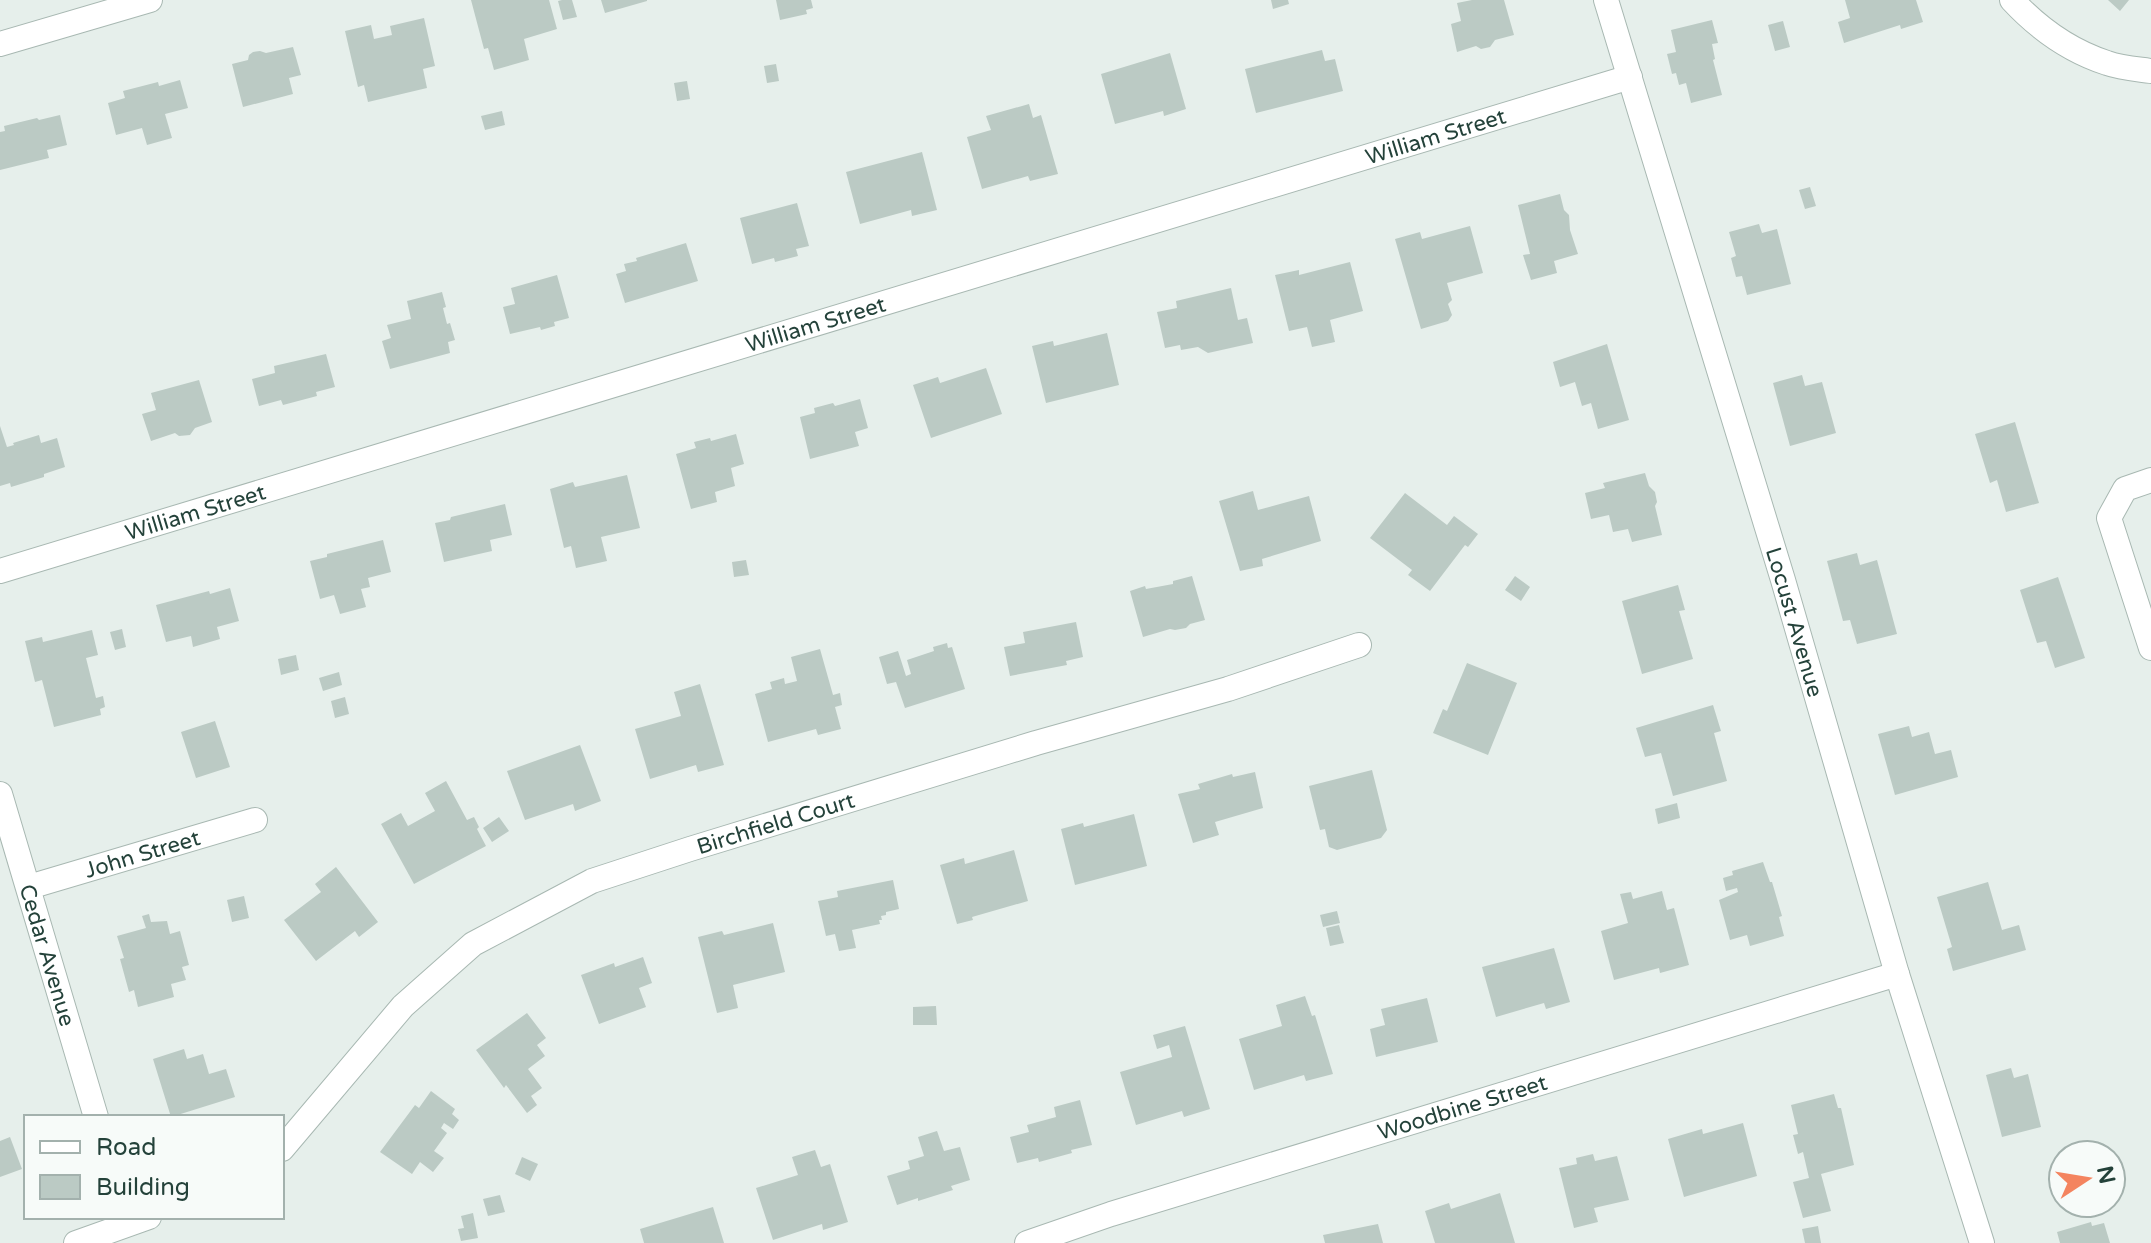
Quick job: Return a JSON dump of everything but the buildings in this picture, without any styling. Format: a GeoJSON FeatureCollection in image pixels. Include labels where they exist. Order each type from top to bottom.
{"type":"FeatureCollection","features":[{"type":"Feature","properties":{"kind":"street"},"geometry":{"type":"LineString","coordinates":[[0,44],[150,0]]}},
{"type":"Feature","properties":{"kind":"street","name":"Locust Avenue"},"geometry":{"type":"LineString","coordinates":[[1606,0],[1783,580],[1897,974],[1982,1243]]}},
{"type":"Feature","properties":{"kind":"street"},"geometry":{"type":"LineString","coordinates":[[2012,0],[2029,19],[2067,46],[2108,64],[2151,71]]}},
{"type":"Feature","properties":{"kind":"street","name":"William Street"},"geometry":{"type":"LineString","coordinates":[[0,571],[1630,77]]}},
{"type":"Feature","properties":{"kind":"street"},"geometry":{"type":"LineString","coordinates":[[2151,480],[2125,489],[2109,518],[2151,648]]}},
{"type":"Feature","properties":{"kind":"street","name":"Birchfield Court"},"geometry":{"type":"LineString","coordinates":[[284,1147],[403,1006],[473,944],[592,881],[1036,743],[1228,689],[1359,645]]}},
{"type":"Feature","properties":{"kind":"street","name":"Cedar Avenue"},"geometry":{"type":"LineString","coordinates":[[0,794],[95,1115]]}},
{"type":"Feature","properties":{"kind":"street","name":"John Street"},"geometry":{"type":"LineString","coordinates":[[29,887],[255,820]]}},
{"type":"Feature","properties":{"kind":"street","name":"Woodbine Street"},"geometry":{"type":"LineString","coordinates":[[1027,1243],[1111,1214],[1897,974]]}},
{"type":"Feature","properties":{"kind":"street"},"geometry":{"type":"LineString","coordinates":[[76,1243],[133,1226]]}}]}
